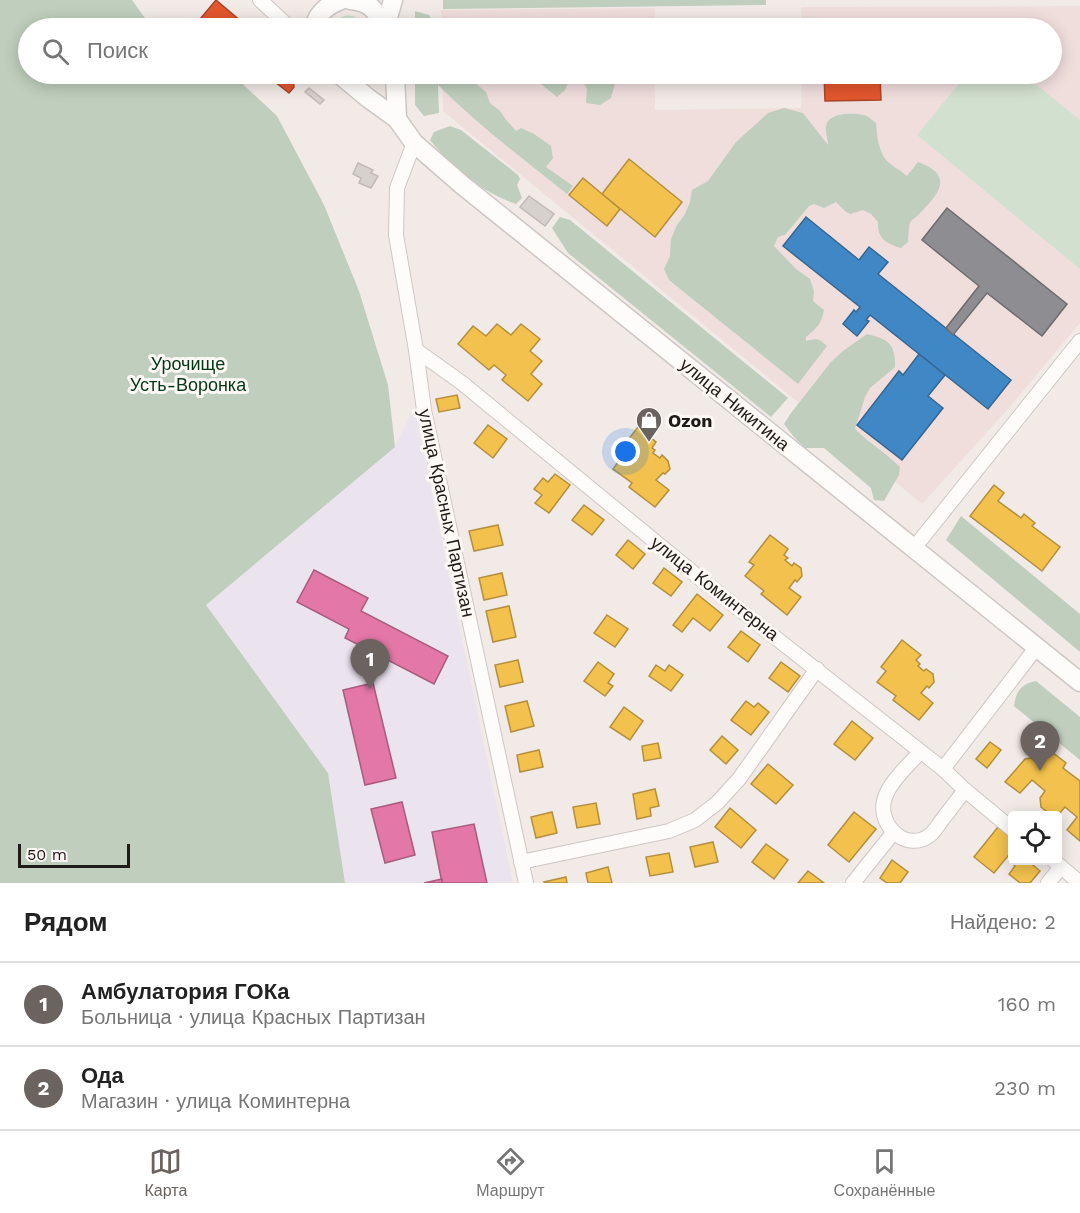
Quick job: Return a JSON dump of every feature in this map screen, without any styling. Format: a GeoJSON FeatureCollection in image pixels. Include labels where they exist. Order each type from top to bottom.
{"type":"FeatureCollection","features":[{"type":"Feature","properties":{"kind":"main road"},"geometry":{"type":"LineString","coordinates":[[318,18],[330,4],[341,0]]}},
{"type":"Feature","properties":{"kind":"main road"},"geometry":{"type":"LineString","coordinates":[[350,0],[362,1],[377,12],[380,18]]}},
{"type":"Feature","properties":{"kind":"main road"},"geometry":{"type":"LineString","coordinates":[[388,18],[393,0]]}},
{"type":"Feature","properties":{"kind":"main road"},"geometry":{"type":"LineString","coordinates":[[351,84],[397,119]]}},
{"type":"Feature","properties":{"kind":"main road"},"geometry":{"type":"LineString","coordinates":[[395,84],[397,119]]}},
{"type":"Feature","properties":{"kind":"main road","name":"улица Никитина"},"geometry":{"type":"LineString","coordinates":[[397,119],[414,143],[461,184],[1080,682]]}},
{"type":"Feature","properties":{"kind":"street"},"geometry":{"type":"LineString","coordinates":[[260,0],[279,18]]}},
{"type":"Feature","properties":{"kind":"street","name":"улица Красных Партизан"},"geometry":{"type":"LineString","coordinates":[[414,143],[397,188],[396,235],[424,411],[526,883]]}},
{"type":"Feature","properties":{"kind":"street"},"geometry":{"type":"LineString","coordinates":[[914,548],[1080,341]]}},
{"type":"Feature","properties":{"kind":"street","name":"улица Коминтерна"},"geometry":{"type":"LineString","coordinates":[[416,350],[462,383],[702,580],[943,769],[1008,825]]}},
{"type":"Feature","properties":{"kind":"street"},"geometry":{"type":"LineString","coordinates":[[943,769],[1036,648]]}},
{"type":"Feature","properties":{"kind":"street"},"geometry":{"type":"LineString","coordinates":[[521,862],[669,831],[695,820],[717,803],[738,779],[817,669]]}},
{"type":"Feature","properties":{"kind":"street"},"geometry":{"type":"LineString","coordinates":[[920,752],[888,790],[883,816],[893,833],[908,841],[922,840],[931,834],[965,790]]}},
{"type":"Feature","properties":{"kind":"street"},"geometry":{"type":"LineString","coordinates":[[853,883],[893,833]]}},
{"type":"Feature","properties":{"kind":"street"},"geometry":{"type":"LineString","coordinates":[[1048,883],[1057,865]]}},
{"type":"Feature","properties":{"kind":"street"},"geometry":{"type":"LineString","coordinates":[[1058,865],[1080,883]]}},
{"type":"Feature","properties":{"kind":"shaded area"},"geometry":{"type":"Polygon","coordinates":[[[1080,6],[1080,323],[1008,409],[922,504],[443,111],[442,84],[655,84],[655,110],[801,108],[802,84],[1062,84],[1062,18],[801,18],[801,7],[1080,6]]]}},
{"type":"Feature","properties":{"kind":"shaded area"},"geometry":{"type":"Polygon","coordinates":[[[655,8],[655,18],[441,18],[441,10],[655,8]]]}},
{"type":"Feature","properties":{"kind":"shaded area"},"geometry":{"type":"Polygon","coordinates":[[[414,408],[513,883],[345,883],[328,773],[206,605],[395,447],[414,408]]]}},
{"type":"Feature","properties":{"kind":"green space","name":"Урочище Усть-Воронка"},"geometry":{"type":"Polygon","coordinates":[[[0,0],[132,0],[145,18],[18,18],[18,84],[243,84],[277,116],[324,205],[359,291],[388,385],[395,447],[206,605],[328,773],[345,883],[0,883],[0,0]]]}},
{"type":"Feature","properties":{"kind":"green space"},"geometry":{"type":"Polygon","coordinates":[[[443,0],[766,0],[766,5],[443,9],[443,0]]]}},
{"type":"Feature","properties":{"kind":"green space"},"geometry":{"type":"Polygon","coordinates":[[[415,11],[429,15],[431,18],[415,18],[415,11]]]}},
{"type":"Feature","properties":{"kind":"green space"},"geometry":{"type":"Polygon","coordinates":[[[348,15],[356,18],[340,18],[348,15]]]}},
{"type":"Feature","properties":{"kind":"green space"},"geometry":{"type":"Polygon","coordinates":[[[415,84],[477,84],[486,92],[490,103],[500,111],[516,131],[521,128],[551,146],[553,158],[546,167],[573,186],[567,194],[485,128],[438,85],[439,113],[424,116],[415,105],[415,84]]]}},
{"type":"Feature","properties":{"kind":"green space"},"geometry":{"type":"Polygon","coordinates":[[[541,84],[568,84],[565,90],[557,97],[541,84]]]}},
{"type":"Feature","properties":{"kind":"green space"},"geometry":{"type":"Polygon","coordinates":[[[584,84],[615,84],[611,98],[600,105],[586,103],[587,89],[584,84]]]}},
{"type":"Feature","properties":{"kind":"green space"},"geometry":{"type":"Polygon","coordinates":[[[959,84],[1035,84],[1080,120],[1080,269],[917,135],[959,84]]]}},
{"type":"Feature","properties":{"kind":"green space"},"geometry":{"type":"Polygon","coordinates":[[[784,108],[803,113],[828,145],[826,126],[828,121],[836,116],[848,114],[866,116],[876,123],[880,148],[889,163],[907,176],[918,162],[929,167],[940,179],[938,192],[911,222],[908,242],[901,248],[883,240],[878,222],[871,214],[863,210],[850,214],[836,202],[824,208],[814,204],[809,206],[785,235],[778,237],[774,246],[796,269],[810,279],[814,291],[813,301],[824,310],[820,322],[806,337],[806,341],[817,339],[827,346],[798,384],[669,280],[664,269],[670,256],[671,239],[685,214],[692,190],[708,181],[736,142],[768,113],[784,108]]]}},
{"type":"Feature","properties":{"kind":"green space"},"geometry":{"type":"Polygon","coordinates":[[[450,126],[461,130],[518,175],[520,179],[517,185],[522,198],[516,204],[491,193],[468,178],[430,140],[434,132],[450,126]]]}},
{"type":"Feature","properties":{"kind":"green space"},"geometry":{"type":"Polygon","coordinates":[[[560,217],[570,220],[788,398],[771,417],[568,253],[552,228],[560,217]]]}},
{"type":"Feature","properties":{"kind":"green space"},"geometry":{"type":"Polygon","coordinates":[[[867,334],[889,344],[895,359],[895,367],[870,388],[855,429],[900,467],[899,475],[884,501],[874,500],[871,488],[824,448],[805,448],[784,424],[831,362],[867,334]]]}},
{"type":"Feature","properties":{"kind":"green space"},"geometry":{"type":"Polygon","coordinates":[[[961,516],[1080,614],[1080,652],[946,540],[961,516]]]}},
{"type":"Feature","properties":{"kind":"green space"},"geometry":{"type":"Polygon","coordinates":[[[1036,681],[1080,717],[1080,760],[1014,706],[1020,689],[1036,681]]]}},
{"type":"Feature","properties":{"kind":"building: Жильё"},"geometry":{"type":"Polygon","coordinates":[[[629,159],[682,202],[655,237],[602,194],[629,159]]]}},
{"type":"Feature","properties":{"kind":"building: Жильё"},"geometry":{"type":"Polygon","coordinates":[[[583,178],[620,209],[607,226],[569,195],[583,178]]]}},
{"type":"Feature","properties":{"kind":"building: Жильё"},"geometry":{"type":"Polygon","coordinates":[[[497,324],[511,335],[521,324],[540,339],[530,351],[542,361],[531,374],[542,384],[528,401],[502,380],[506,375],[494,365],[489,370],[458,344],[473,326],[486,336],[497,324]]]}},
{"type":"Feature","properties":{"kind":"building: Жильё"},"geometry":{"type":"Polygon","coordinates":[[[457,395],[460,408],[439,412],[436,399],[457,395]]]}},
{"type":"Feature","properties":{"kind":"building: Жильё"},"geometry":{"type":"Polygon","coordinates":[[[488,425],[507,439],[493,458],[474,443],[488,425]]]}},
{"type":"Feature","properties":{"kind":"building: Жильё"},"geometry":{"type":"Polygon","coordinates":[[[638,427],[656,442],[652,448],[655,450],[653,453],[660,458],[662,455],[668,461],[670,469],[656,480],[669,490],[655,507],[629,487],[632,483],[613,469],[621,458],[617,454],[638,427]]]}},
{"type":"Feature","properties":{"kind":"building: Жильё"},"geometry":{"type":"Polygon","coordinates":[[[555,474],[570,485],[549,513],[535,503],[542,495],[534,489],[543,478],[548,482],[555,474]]]}},
{"type":"Feature","properties":{"kind":"building: Жильё"},"geometry":{"type":"Polygon","coordinates":[[[994,485],[1004,493],[998,501],[1021,518],[1024,514],[1035,523],[1032,526],[1060,547],[1042,571],[970,516],[994,485]]]}},
{"type":"Feature","properties":{"kind":"building: Жильё"},"geometry":{"type":"Polygon","coordinates":[[[584,505],[604,520],[592,535],[572,520],[584,505]]]}},
{"type":"Feature","properties":{"kind":"building: Жильё"},"geometry":{"type":"Polygon","coordinates":[[[498,525],[503,545],[474,551],[469,531],[498,525]]]}},
{"type":"Feature","properties":{"kind":"building: Жильё"},"geometry":{"type":"Polygon","coordinates":[[[770,535],[788,549],[784,555],[788,558],[785,560],[792,566],[794,563],[801,568],[802,576],[797,582],[795,580],[789,588],[801,597],[787,615],[761,594],[764,591],[745,576],[754,565],[749,562],[770,535]]]}},
{"type":"Feature","properties":{"kind":"building: Жильё"},"geometry":{"type":"Polygon","coordinates":[[[628,540],[645,554],[633,569],[616,555],[628,540]]]}},
{"type":"Feature","properties":{"kind":"building: Жильё"},"geometry":{"type":"Polygon","coordinates":[[[664,568],[682,582],[671,596],[653,583],[664,568]]]}},
{"type":"Feature","properties":{"kind":"building: Жильё"},"geometry":{"type":"Polygon","coordinates":[[[502,573],[507,595],[484,600],[479,578],[502,573]]]}},
{"type":"Feature","properties":{"kind":"building: Жильё"},"geometry":{"type":"Polygon","coordinates":[[[697,594],[723,615],[710,631],[693,618],[682,632],[673,625],[697,594]]]}},
{"type":"Feature","properties":{"kind":"building: Жильё"},"geometry":{"type":"Polygon","coordinates":[[[509,606],[516,637],[493,642],[486,611],[509,606]]]}},
{"type":"Feature","properties":{"kind":"building: Жильё"},"geometry":{"type":"Polygon","coordinates":[[[607,615],[628,629],[615,647],[594,633],[607,615]]]}},
{"type":"Feature","properties":{"kind":"building: Жильё"},"geometry":{"type":"Polygon","coordinates":[[[741,631],[760,645],[748,662],[728,647],[741,631]]]}},
{"type":"Feature","properties":{"kind":"building: Жильё"},"geometry":{"type":"Polygon","coordinates":[[[902,640],[921,655],[916,660],[920,664],[918,666],[933,674],[934,682],[921,693],[933,703],[919,720],[893,700],[896,696],[877,682],[886,671],[881,667],[902,640]]]}},
{"type":"Feature","properties":{"kind":"building: Жильё"},"geometry":{"type":"Polygon","coordinates":[[[518,660],[523,682],[500,687],[495,665],[518,660]]]}},
{"type":"Feature","properties":{"kind":"building: Жильё"},"geometry":{"type":"Polygon","coordinates":[[[598,662],[614,674],[608,683],[613,686],[605,696],[584,681],[598,662]]]}},
{"type":"Feature","properties":{"kind":"building: Жильё"},"geometry":{"type":"Polygon","coordinates":[[[781,662],[800,676],[788,692],[769,678],[781,662]]]}},
{"type":"Feature","properties":{"kind":"building: Жильё"},"geometry":{"type":"Polygon","coordinates":[[[656,665],[665,671],[669,665],[683,675],[671,691],[649,676],[656,665]]]}},
{"type":"Feature","properties":{"kind":"building: Жильё"},"geometry":{"type":"Polygon","coordinates":[[[527,701],[534,726],[511,732],[505,706],[527,701]]]}},
{"type":"Feature","properties":{"kind":"building: Жильё"},"geometry":{"type":"Polygon","coordinates":[[[746,701],[754,707],[758,703],[769,712],[751,735],[731,720],[746,701]]]}},
{"type":"Feature","properties":{"kind":"building: Жильё"},"geometry":{"type":"Polygon","coordinates":[[[624,707],[643,721],[630,740],[610,727],[624,707]]]}},
{"type":"Feature","properties":{"kind":"building: Жильё"},"geometry":{"type":"Polygon","coordinates":[[[852,721],[873,738],[855,760],[834,744],[852,721]]]}},
{"type":"Feature","properties":{"kind":"building: Жильё"},"geometry":{"type":"Polygon","coordinates":[[[722,736],[738,750],[726,764],[710,750],[722,736]]]}},
{"type":"Feature","properties":{"kind":"building: Жильё"},"geometry":{"type":"Polygon","coordinates":[[[990,742],[1001,750],[987,768],[976,759],[990,742]]]}},
{"type":"Feature","properties":{"kind":"building: Жильё"},"geometry":{"type":"Polygon","coordinates":[[[658,743],[661,758],[644,761],[642,746],[658,743]]]}},
{"type":"Feature","properties":{"kind":"building: Жильё"},"geometry":{"type":"Polygon","coordinates":[[[539,750],[543,767],[520,772],[517,755],[539,750]]]}},
{"type":"Feature","properties":{"kind":"building: Жильё"},"geometry":{"type":"Polygon","coordinates":[[[1052,752],[1066,763],[1063,768],[1080,781],[1080,841],[1067,830],[1077,817],[1065,807],[1062,811],[1046,811],[1041,807],[1040,798],[1045,791],[1032,780],[1020,793],[1005,782],[1025,759],[1031,758],[1041,766],[1052,752]]]}},
{"type":"Feature","properties":{"kind":"building: Жильё"},"geometry":{"type":"Polygon","coordinates":[[[768,764],[793,785],[776,804],[751,784],[768,764]]]}},
{"type":"Feature","properties":{"kind":"building: Жильё"},"geometry":{"type":"Polygon","coordinates":[[[655,789],[659,806],[650,808],[651,816],[637,819],[633,794],[655,789]]]}},
{"type":"Feature","properties":{"kind":"building: Жильё"},"geometry":{"type":"Polygon","coordinates":[[[596,803],[600,824],[577,828],[573,807],[596,803]]]}},
{"type":"Feature","properties":{"kind":"building: Жильё"},"geometry":{"type":"Polygon","coordinates":[[[730,808],[756,830],[741,848],[715,827],[730,808]]]}},
{"type":"Feature","properties":{"kind":"building: Жильё"},"geometry":{"type":"Polygon","coordinates":[[[552,812],[557,833],[536,838],[531,817],[552,812]]]}},
{"type":"Feature","properties":{"kind":"building: Жильё"},"geometry":{"type":"Polygon","coordinates":[[[854,812],[876,829],[849,862],[828,845],[854,812]]]}},
{"type":"Feature","properties":{"kind":"building: Жильё"},"geometry":{"type":"Polygon","coordinates":[[[998,827],[1008,835],[1008,856],[994,873],[974,857],[998,827]]]}},
{"type":"Feature","properties":{"kind":"building: Жильё"},"geometry":{"type":"Polygon","coordinates":[[[713,842],[718,862],[695,867],[690,847],[713,842]]]}},
{"type":"Feature","properties":{"kind":"building: Жильё"},"geometry":{"type":"Polygon","coordinates":[[[766,844],[788,860],[774,879],[752,862],[766,844]]]}},
{"type":"Feature","properties":{"kind":"building: Жильё"},"geometry":{"type":"Polygon","coordinates":[[[669,853],[673,872],[650,876],[646,857],[669,853]]]}},
{"type":"Feature","properties":{"kind":"building: Жильё"},"geometry":{"type":"Polygon","coordinates":[[[892,860],[908,872],[900,883],[887,883],[880,878],[892,860]]]}},
{"type":"Feature","properties":{"kind":"building: Жильё"},"geometry":{"type":"Polygon","coordinates":[[[1033,865],[1040,871],[1030,883],[1020,883],[1009,874],[1015,866],[1033,865]]]}},
{"type":"Feature","properties":{"kind":"building: Жильё"},"geometry":{"type":"Polygon","coordinates":[[[608,867],[612,883],[588,883],[586,873],[608,867]]]}},
{"type":"Feature","properties":{"kind":"building: Жильё"},"geometry":{"type":"Polygon","coordinates":[[[808,871],[824,883],[798,883],[808,871]]]}},
{"type":"Feature","properties":{"kind":"building: Жильё"},"geometry":{"type":"Polygon","coordinates":[[[566,877],[567,883],[544,882],[566,877]]]}},
{"type":"Feature","properties":{"kind":"building: Торговля"},"geometry":{"type":"Polygon","coordinates":[[[216,0],[237,18],[201,18],[216,0]]]}},
{"type":"Feature","properties":{"kind":"building: Торговля"},"geometry":{"type":"Polygon","coordinates":[[[278,84],[294,84],[289,93],[278,84]]]}},
{"type":"Feature","properties":{"kind":"building: Торговля"},"geometry":{"type":"Polygon","coordinates":[[[824,84],[880,84],[881,100],[825,101],[824,84]]]}},
{"type":"Feature","properties":{"kind":"building: Школы"},"geometry":{"type":"Polygon","coordinates":[[[806,217],[859,260],[869,247],[888,262],[878,274],[1011,380],[988,409],[870,315],[866,320],[869,321],[857,336],[843,324],[854,310],[856,312],[860,307],[783,246],[806,217]]]}},
{"type":"Feature","properties":{"kind":"building: Школы"},"geometry":{"type":"Polygon","coordinates":[[[919,354],[945,375],[928,396],[943,408],[902,460],[857,425],[899,371],[903,375],[919,354]]]}},
{"type":"Feature","properties":{"kind":"building: Медицина"},"geometry":{"type":"Polygon","coordinates":[[[314,570],[368,598],[361,611],[448,656],[434,684],[345,638],[349,629],[297,602],[314,570]]]}},
{"type":"Feature","properties":{"kind":"building: Медицина"},"geometry":{"type":"Polygon","coordinates":[[[373,683],[396,778],[365,785],[343,690],[373,683]]]}},
{"type":"Feature","properties":{"kind":"building: Медицина"},"geometry":{"type":"Polygon","coordinates":[[[402,802],[415,855],[385,863],[371,809],[402,802]]]}},
{"type":"Feature","properties":{"kind":"building: Медицина"},"geometry":{"type":"Polygon","coordinates":[[[474,824],[487,883],[442,883],[432,832],[474,824]]]}},
{"type":"Feature","properties":{"kind":"building: Медицина"},"geometry":{"type":"Polygon","coordinates":[[[442,879],[442,883],[424,883],[442,879]]]}},
{"type":"Feature","properties":{"kind":"building: Промзона"},"geometry":{"type":"Polygon","coordinates":[[[947,208],[1067,304],[1042,336],[987,293],[953,335],[946,328],[979,286],[922,240],[947,208]]]}},
{"type":"Feature","properties":{"kind":"building: Прочее"},"geometry":{"type":"Polygon","coordinates":[[[309,88],[324,100],[320,104],[305,92],[309,88]]]}},
{"type":"Feature","properties":{"kind":"building: Прочее"},"geometry":{"type":"Polygon","coordinates":[[[358,163],[373,170],[371,173],[378,176],[371,188],[359,183],[361,178],[353,174],[358,163]]]}},
{"type":"Feature","properties":{"kind":"building: Прочее"},"geometry":{"type":"Polygon","coordinates":[[[529,196],[554,214],[545,226],[520,207],[529,196]]]}},
{"type":"Feature","properties":{"kind":"place","name":"Ozon"},"geometry":{"type":"Point","coordinates":[649,443]}},
{"type":"Feature","properties":{"kind":"place","name":"Амбулатория ГОКа"},"geometry":{"type":"Point","coordinates":[370,689]}},
{"type":"Feature","properties":{"kind":"place","name":"Ода"},"geometry":{"type":"Point","coordinates":[1040,771]}}]}
